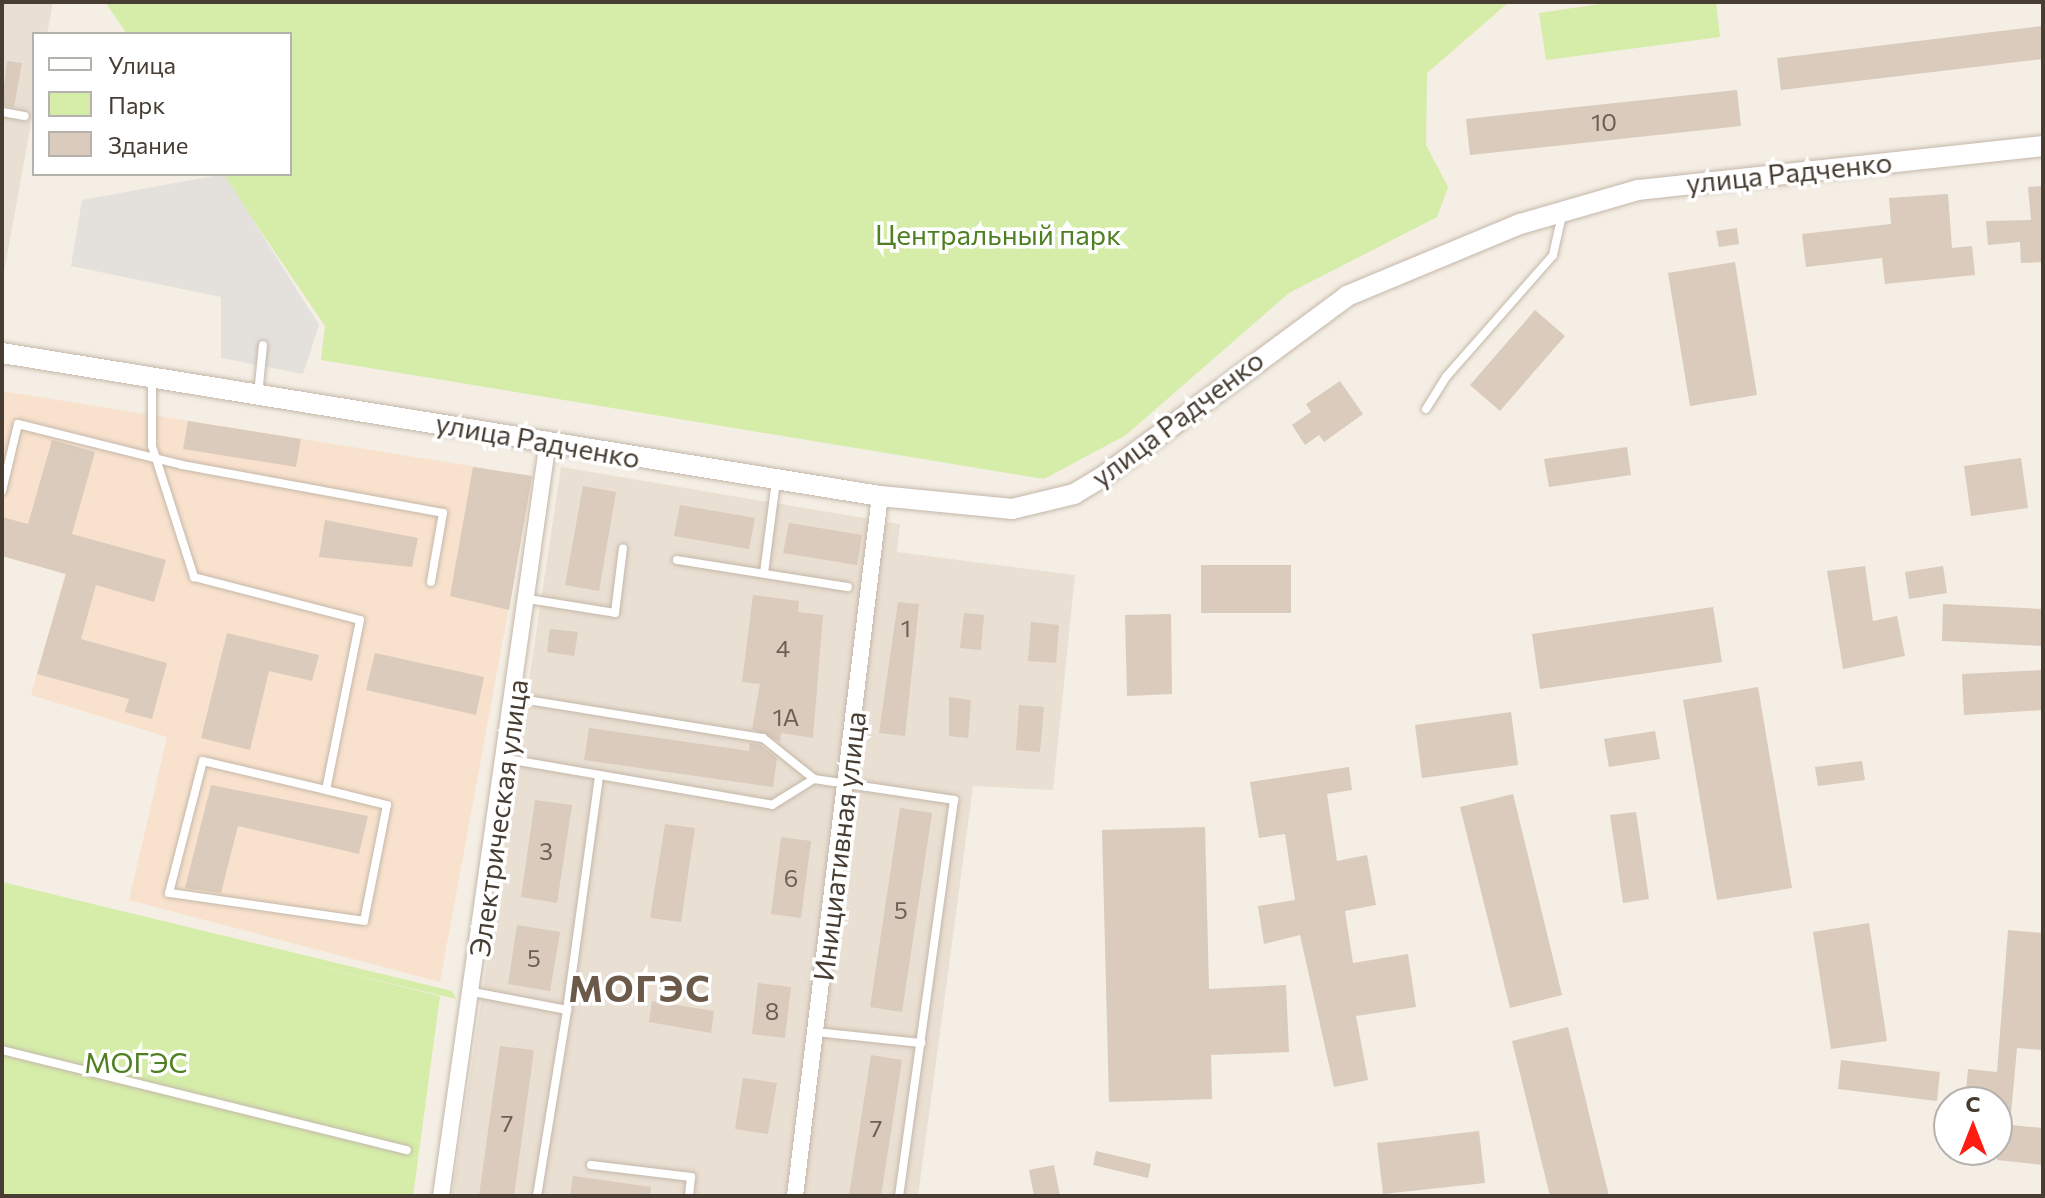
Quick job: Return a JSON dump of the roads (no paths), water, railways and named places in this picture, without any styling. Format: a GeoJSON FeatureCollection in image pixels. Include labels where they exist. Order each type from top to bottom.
{"type":"FeatureCollection","features":[{"type":"Feature","properties":{"kind":"street","name":"улица Радченко"},"geometry":{"type":"LineString","coordinates":[[2,353],[152,380],[548,440],[776,480],[989,510],[1074,494],[1316,314],[1562,210],[1715,179],[2043,146]]}},
{"type":"Feature","properties":{"kind":"street","name":"Электрическая улица"},"geometry":{"type":"LineString","coordinates":[[441,1196],[507,759],[548,440]]}},
{"type":"Feature","properties":{"kind":"street","name":"Инициативная улица"},"geometry":{"type":"LineString","coordinates":[[795,1196],[848,783],[880,496]]}},
{"type":"Feature","properties":{"kind":"lane"},"geometry":{"type":"LineString","coordinates":[[2,112],[25,116]]}},
{"type":"Feature","properties":{"kind":"lane"},"geometry":{"type":"LineString","coordinates":[[1426,409],[1446,377],[1553,255],[1562,210]]}},
{"type":"Feature","properties":{"kind":"lane"},"geometry":{"type":"LineString","coordinates":[[258,396],[263,345]]}},
{"type":"Feature","properties":{"kind":"lane"},"geometry":{"type":"LineString","coordinates":[[152,380],[154,452],[194,577],[360,620],[326,790]]}},
{"type":"Feature","properties":{"kind":"lane"},"geometry":{"type":"LineString","coordinates":[[2,491],[18,424],[154,452],[182,465],[443,513],[431,582]]}},
{"type":"Feature","properties":{"kind":"lane"},"geometry":{"type":"LineString","coordinates":[[764,573],[776,480]]}},
{"type":"Feature","properties":{"kind":"lane"},"geometry":{"type":"LineString","coordinates":[[528,599],[615,613],[623,548]]}},
{"type":"Feature","properties":{"kind":"lane"},"geometry":{"type":"LineString","coordinates":[[677,560],[848,587]]}},
{"type":"Feature","properties":{"kind":"lane"},"geometry":{"type":"LineString","coordinates":[[515,698],[763,738],[814,779],[954,800],[899,1196]]}},
{"type":"Feature","properties":{"kind":"lane"},"geometry":{"type":"LineString","coordinates":[[507,759],[772,805],[814,779]]}},
{"type":"Feature","properties":{"kind":"lane"},"geometry":{"type":"LineString","coordinates":[[203,761],[326,790],[387,805],[364,921],[169,893],[203,761]]}},
{"type":"Feature","properties":{"kind":"lane"},"geometry":{"type":"LineString","coordinates":[[537,1196],[567,1010],[599,777]]}},
{"type":"Feature","properties":{"kind":"lane"},"geometry":{"type":"LineString","coordinates":[[473,992],[567,1010]]}},
{"type":"Feature","properties":{"kind":"lane"},"geometry":{"type":"LineString","coordinates":[[815,1032],[921,1043]]}},
{"type":"Feature","properties":{"kind":"lane"},"geometry":{"type":"LineString","coordinates":[[2,1050],[407,1150]]}},
{"type":"Feature","properties":{"kind":"lane"},"geometry":{"type":"LineString","coordinates":[[591,1165],[691,1177],[689,1196]]}},
{"type":"Feature","properties":{"kind":"district","name":"МОГЭС"},"geometry":{"type":"Point","coordinates":[640,988]}},
{"type":"Feature","properties":{"kind":"park label","name":"Центральный парк"},"geometry":{"type":"Point","coordinates":[998,234]}}]}
